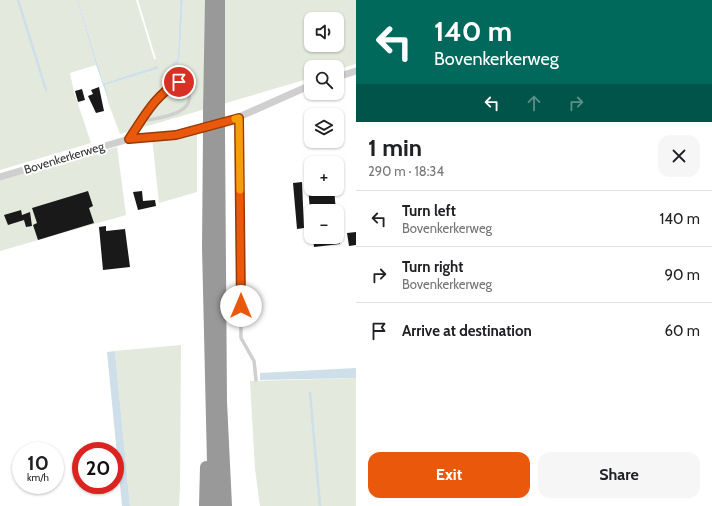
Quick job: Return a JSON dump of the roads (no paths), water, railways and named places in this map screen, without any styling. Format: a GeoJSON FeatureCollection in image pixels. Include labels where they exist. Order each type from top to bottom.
{"type":"FeatureCollection","features":[{"type":"Feature","properties":{"kind":"highway"},"geometry":{"type":"LineString","coordinates":[[211,0],[214,112],[216,400],[214,506]]}},
{"type":"Feature","properties":{"kind":"highway"},"geometry":{"type":"LineString","coordinates":[[214,112],[219,0]]}},
{"type":"Feature","properties":{"kind":"highway"},"geometry":{"type":"LineString","coordinates":[[205,506],[206,461],[216,400]]}},
{"type":"Feature","properties":{"kind":"highway"},"geometry":{"type":"LineString","coordinates":[[216,400],[226,506]]}},
{"type":"Feature","properties":{"kind":"highway"},"geometry":{"type":"LineString","coordinates":[[216,400],[233,506]]}},
{"type":"Feature","properties":{"kind":"street"},"geometry":{"type":"LineString","coordinates":[[344,75],[356,71]]}},
{"type":"Feature","properties":{"kind":"street"},"geometry":{"type":"LineString","coordinates":[[129,139],[153,102],[166,90],[179,82]]}},
{"type":"Feature","properties":{"kind":"street","name":"Bovenkerkerweg"},"geometry":{"type":"LineString","coordinates":[[0,177],[129,139],[176,135],[239,118],[304,88]]}},
{"type":"Feature","properties":{"kind":"lane"},"geometry":{"type":"LineString","coordinates":[[141,121],[166,117],[182,111],[189,101],[188,90],[183,82],[179,82]]}},
{"type":"Feature","properties":{"kind":"lane"},"geometry":{"type":"LineString","coordinates":[[239,118],[241,338],[254,361],[256,380]]}},
{"type":"Feature","properties":{"kind":"waterway"},"geometry":{"type":"LineString","coordinates":[[18,0],[46,90]]}},
{"type":"Feature","properties":{"kind":"waterway"},"geometry":{"type":"LineString","coordinates":[[310,393],[320,506]]}}]}
